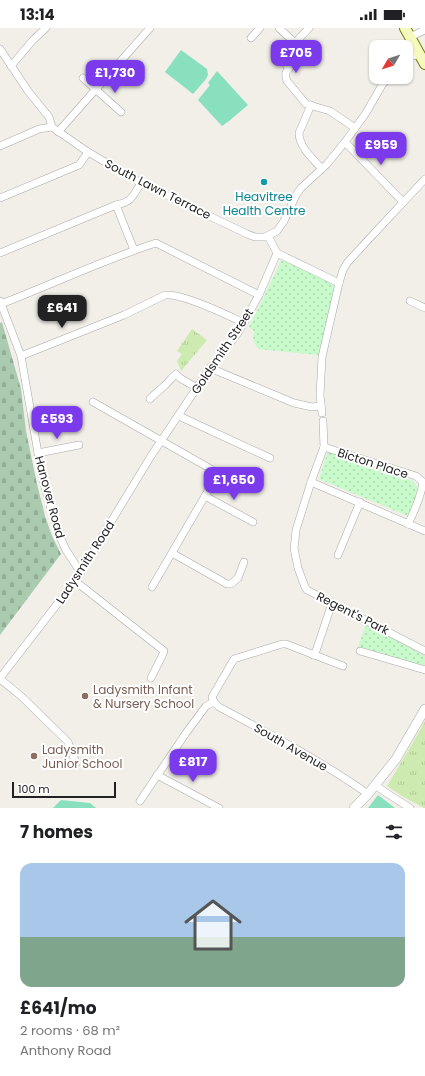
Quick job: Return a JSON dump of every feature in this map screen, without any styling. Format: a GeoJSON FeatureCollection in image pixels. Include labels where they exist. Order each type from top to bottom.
{"type":"FeatureCollection","features":[{"type":"Feature","properties":{"kind":"main road"},"geometry":{"type":"LineString","coordinates":[[408,32],[425,64]]}},
{"type":"Feature","properties":{"kind":"street"},"geometry":{"type":"LineString","coordinates":[[12,66],[33,40],[46,28]]}},
{"type":"Feature","properties":{"kind":"street"},"geometry":{"type":"LineString","coordinates":[[0,146],[38,129],[55,130],[96,90],[150,28]]}},
{"type":"Feature","properties":{"kind":"street"},"geometry":{"type":"LineString","coordinates":[[251,38],[260,28]]}},
{"type":"Feature","properties":{"kind":"street"},"geometry":{"type":"LineString","coordinates":[[279,28],[295,43],[309,28]]}},
{"type":"Feature","properties":{"kind":"street"},"geometry":{"type":"LineString","coordinates":[[408,32],[425,30]]}},
{"type":"Feature","properties":{"kind":"street"},"geometry":{"type":"LineString","coordinates":[[0,49],[28,91],[48,117],[55,130]]}},
{"type":"Feature","properties":{"kind":"street"},"geometry":{"type":"LineString","coordinates":[[304,51],[286,71],[287,81],[306,104],[330,111],[355,128]]}},
{"type":"Feature","properties":{"kind":"street"},"geometry":{"type":"LineString","coordinates":[[413,56],[419,54]]}},
{"type":"Feature","properties":{"kind":"street"},"geometry":{"type":"LineString","coordinates":[[279,56],[289,68]]}},
{"type":"Feature","properties":{"kind":"street"},"geometry":{"type":"LineString","coordinates":[[83,78],[121,112]]}},
{"type":"Feature","properties":{"kind":"street"},"geometry":{"type":"LineString","coordinates":[[339,284],[277,253],[268,236],[277,231],[301,188],[322,169],[345,142],[366,113],[382,84]]}},
{"type":"Feature","properties":{"kind":"street"},"geometry":{"type":"LineString","coordinates":[[311,105],[299,133],[299,137],[301,144],[322,169]]}},
{"type":"Feature","properties":{"kind":"street","name":"South Lawn Terrace"},"geometry":{"type":"LineString","coordinates":[[55,130],[88,152],[141,183],[247,234],[255,237],[268,236]]}},
{"type":"Feature","properties":{"kind":"street"},"geometry":{"type":"LineString","coordinates":[[345,142],[403,202]]}},
{"type":"Feature","properties":{"kind":"street"},"geometry":{"type":"LineString","coordinates":[[0,198],[79,165],[88,152]]}},
{"type":"Feature","properties":{"kind":"street"},"geometry":{"type":"LineString","coordinates":[[210,368],[294,403],[322,410],[320,395],[322,357],[343,270],[347,263],[425,179]]}},
{"type":"Feature","properties":{"kind":"street"},"geometry":{"type":"LineString","coordinates":[[0,252],[126,202],[133,197],[141,183]]}},
{"type":"Feature","properties":{"kind":"street"},"geometry":{"type":"LineString","coordinates":[[116,205],[134,250]]}},
{"type":"Feature","properties":{"kind":"street"},"geometry":{"type":"LineString","coordinates":[[1,303],[134,250],[156,243],[259,295]]}},
{"type":"Feature","properties":{"kind":"street","name":"Goldsmith Street"},"geometry":{"type":"LineString","coordinates":[[162,442],[210,368],[238,333],[259,295],[277,253]]}},
{"type":"Feature","properties":{"kind":"street"},"geometry":{"type":"LineString","coordinates":[[21,356],[170,294],[192,301],[244,323]]}},
{"type":"Feature","properties":{"kind":"street"},"geometry":{"type":"LineString","coordinates":[[410,301],[425,308]]}},
{"type":"Feature","properties":{"kind":"street","name":"Hanover Road"},"geometry":{"type":"LineString","coordinates":[[1,303],[21,356],[38,453],[48,498],[61,539],[66,550],[81,573]]}},
{"type":"Feature","properties":{"kind":"street"},"geometry":{"type":"LineString","coordinates":[[150,399],[176,374],[197,388]]}},
{"type":"Feature","properties":{"kind":"street"},"geometry":{"type":"LineString","coordinates":[[94,402],[214,471],[215,474],[214,481],[152,588]]}},
{"type":"Feature","properties":{"kind":"street"},"geometry":{"type":"LineString","coordinates":[[178,416],[270,458]]}},
{"type":"Feature","properties":{"kind":"street"},"geometry":{"type":"LineString","coordinates":[[323,421],[324,447]]}},
{"type":"Feature","properties":{"kind":"street","name":"Ladysmith Road"},"geometry":{"type":"LineString","coordinates":[[0,678],[76,581],[135,483],[162,442]]}},
{"type":"Feature","properties":{"kind":"street"},"geometry":{"type":"LineString","coordinates":[[38,453],[79,445]]}},
{"type":"Feature","properties":{"kind":"street","name":"Regent's Park"},"geometry":{"type":"LineString","coordinates":[[324,447],[296,530],[294,548],[298,568],[305,586],[307,590],[425,650]]}},
{"type":"Feature","properties":{"kind":"street","name":"Bicton Place"},"geometry":{"type":"LineString","coordinates":[[324,447],[416,476],[423,482],[417,506],[408,524]]}},
{"type":"Feature","properties":{"kind":"street"},"geometry":{"type":"LineString","coordinates":[[311,482],[425,531]]}},
{"type":"Feature","properties":{"kind":"street"},"geometry":{"type":"LineString","coordinates":[[205,496],[253,522]]}},
{"type":"Feature","properties":{"kind":"street"},"geometry":{"type":"LineString","coordinates":[[338,555],[360,502]]}},
{"type":"Feature","properties":{"kind":"street"},"geometry":{"type":"LineString","coordinates":[[172,552],[227,584],[231,584],[238,578],[244,562]]}},
{"type":"Feature","properties":{"kind":"street"},"geometry":{"type":"LineString","coordinates":[[76,581],[164,651],[151,678]]}},
{"type":"Feature","properties":{"kind":"street"},"geometry":{"type":"LineString","coordinates":[[313,655],[316,651],[332,603]]}},
{"type":"Feature","properties":{"kind":"street"},"geometry":{"type":"LineString","coordinates":[[140,801],[206,706],[214,702],[212,697],[234,659],[285,643],[343,666]]}},
{"type":"Feature","properties":{"kind":"street"},"geometry":{"type":"LineString","coordinates":[[360,651],[425,670]]}},
{"type":"Feature","properties":{"kind":"street"},"geometry":{"type":"LineString","coordinates":[[0,678],[21,696],[68,742],[76,763]]}},
{"type":"Feature","properties":{"kind":"street","name":"South Avenue"},"geometry":{"type":"LineString","coordinates":[[214,702],[219,707],[278,739],[368,794]]}},
{"type":"Feature","properties":{"kind":"street"},"geometry":{"type":"LineString","coordinates":[[354,808],[368,794],[396,759],[425,709]]}},
{"type":"Feature","properties":{"kind":"street"},"geometry":{"type":"LineString","coordinates":[[157,775],[218,808]]}},
{"type":"Feature","properties":{"kind":"street"},"geometry":{"type":"LineString","coordinates":[[375,785],[410,808]]}},
{"type":"Feature","properties":{"kind":"green space"},"geometry":{"type":"Polygon","coordinates":[[[181,50],[207,69],[208,75],[206,79],[193,94],[165,72],[181,50]]]}},
{"type":"Feature","properties":{"kind":"green space"},"geometry":{"type":"Polygon","coordinates":[[[217,71],[248,105],[222,126],[198,100],[210,85],[208,83],[217,71]]]}},
{"type":"Feature","properties":{"kind":"green space"},"geometry":{"type":"Polygon","coordinates":[[[282,259],[335,285],[318,355],[258,349],[253,340],[254,331],[249,327],[282,259]]]}},
{"type":"Feature","properties":{"kind":"green space"},"geometry":{"type":"Polygon","coordinates":[[[2,322],[21,389],[26,431],[45,516],[52,536],[61,554],[0,635],[0,323],[2,322]]]}},
{"type":"Feature","properties":{"kind":"green space"},"geometry":{"type":"Polygon","coordinates":[[[192,329],[207,340],[181,371],[177,361],[182,354],[177,351],[192,329]]]}},
{"type":"Feature","properties":{"kind":"green space"},"geometry":{"type":"Polygon","coordinates":[[[328,451],[411,480],[419,489],[408,516],[319,479],[328,451]]]}},
{"type":"Feature","properties":{"kind":"green space"},"geometry":{"type":"Polygon","coordinates":[[[366,624],[425,656],[425,666],[358,647],[366,624]]]}},
{"type":"Feature","properties":{"kind":"green space"},"geometry":{"type":"Polygon","coordinates":[[[425,721],[425,808],[424,808],[387,786],[425,721]]]}},
{"type":"Feature","properties":{"kind":"green space"},"geometry":{"type":"Polygon","coordinates":[[[378,795],[395,808],[368,808],[378,795]]]}},
{"type":"Feature","properties":{"kind":"green space"},"geometry":{"type":"Polygon","coordinates":[[[61,800],[90,803],[96,808],[53,808],[61,800]]]}},
{"type":"Feature","properties":{"kind":"place","name":"Heavitree Health Centre"},"geometry":{"type":"Point","coordinates":[264,182]}},
{"type":"Feature","properties":{"kind":"place","name":"Ladysmith Infant & Nursery School"},"geometry":{"type":"Point","coordinates":[85,696]}},
{"type":"Feature","properties":{"kind":"place","name":"Ladysmith Junior School"},"geometry":{"type":"Point","coordinates":[34,756]}}]}
